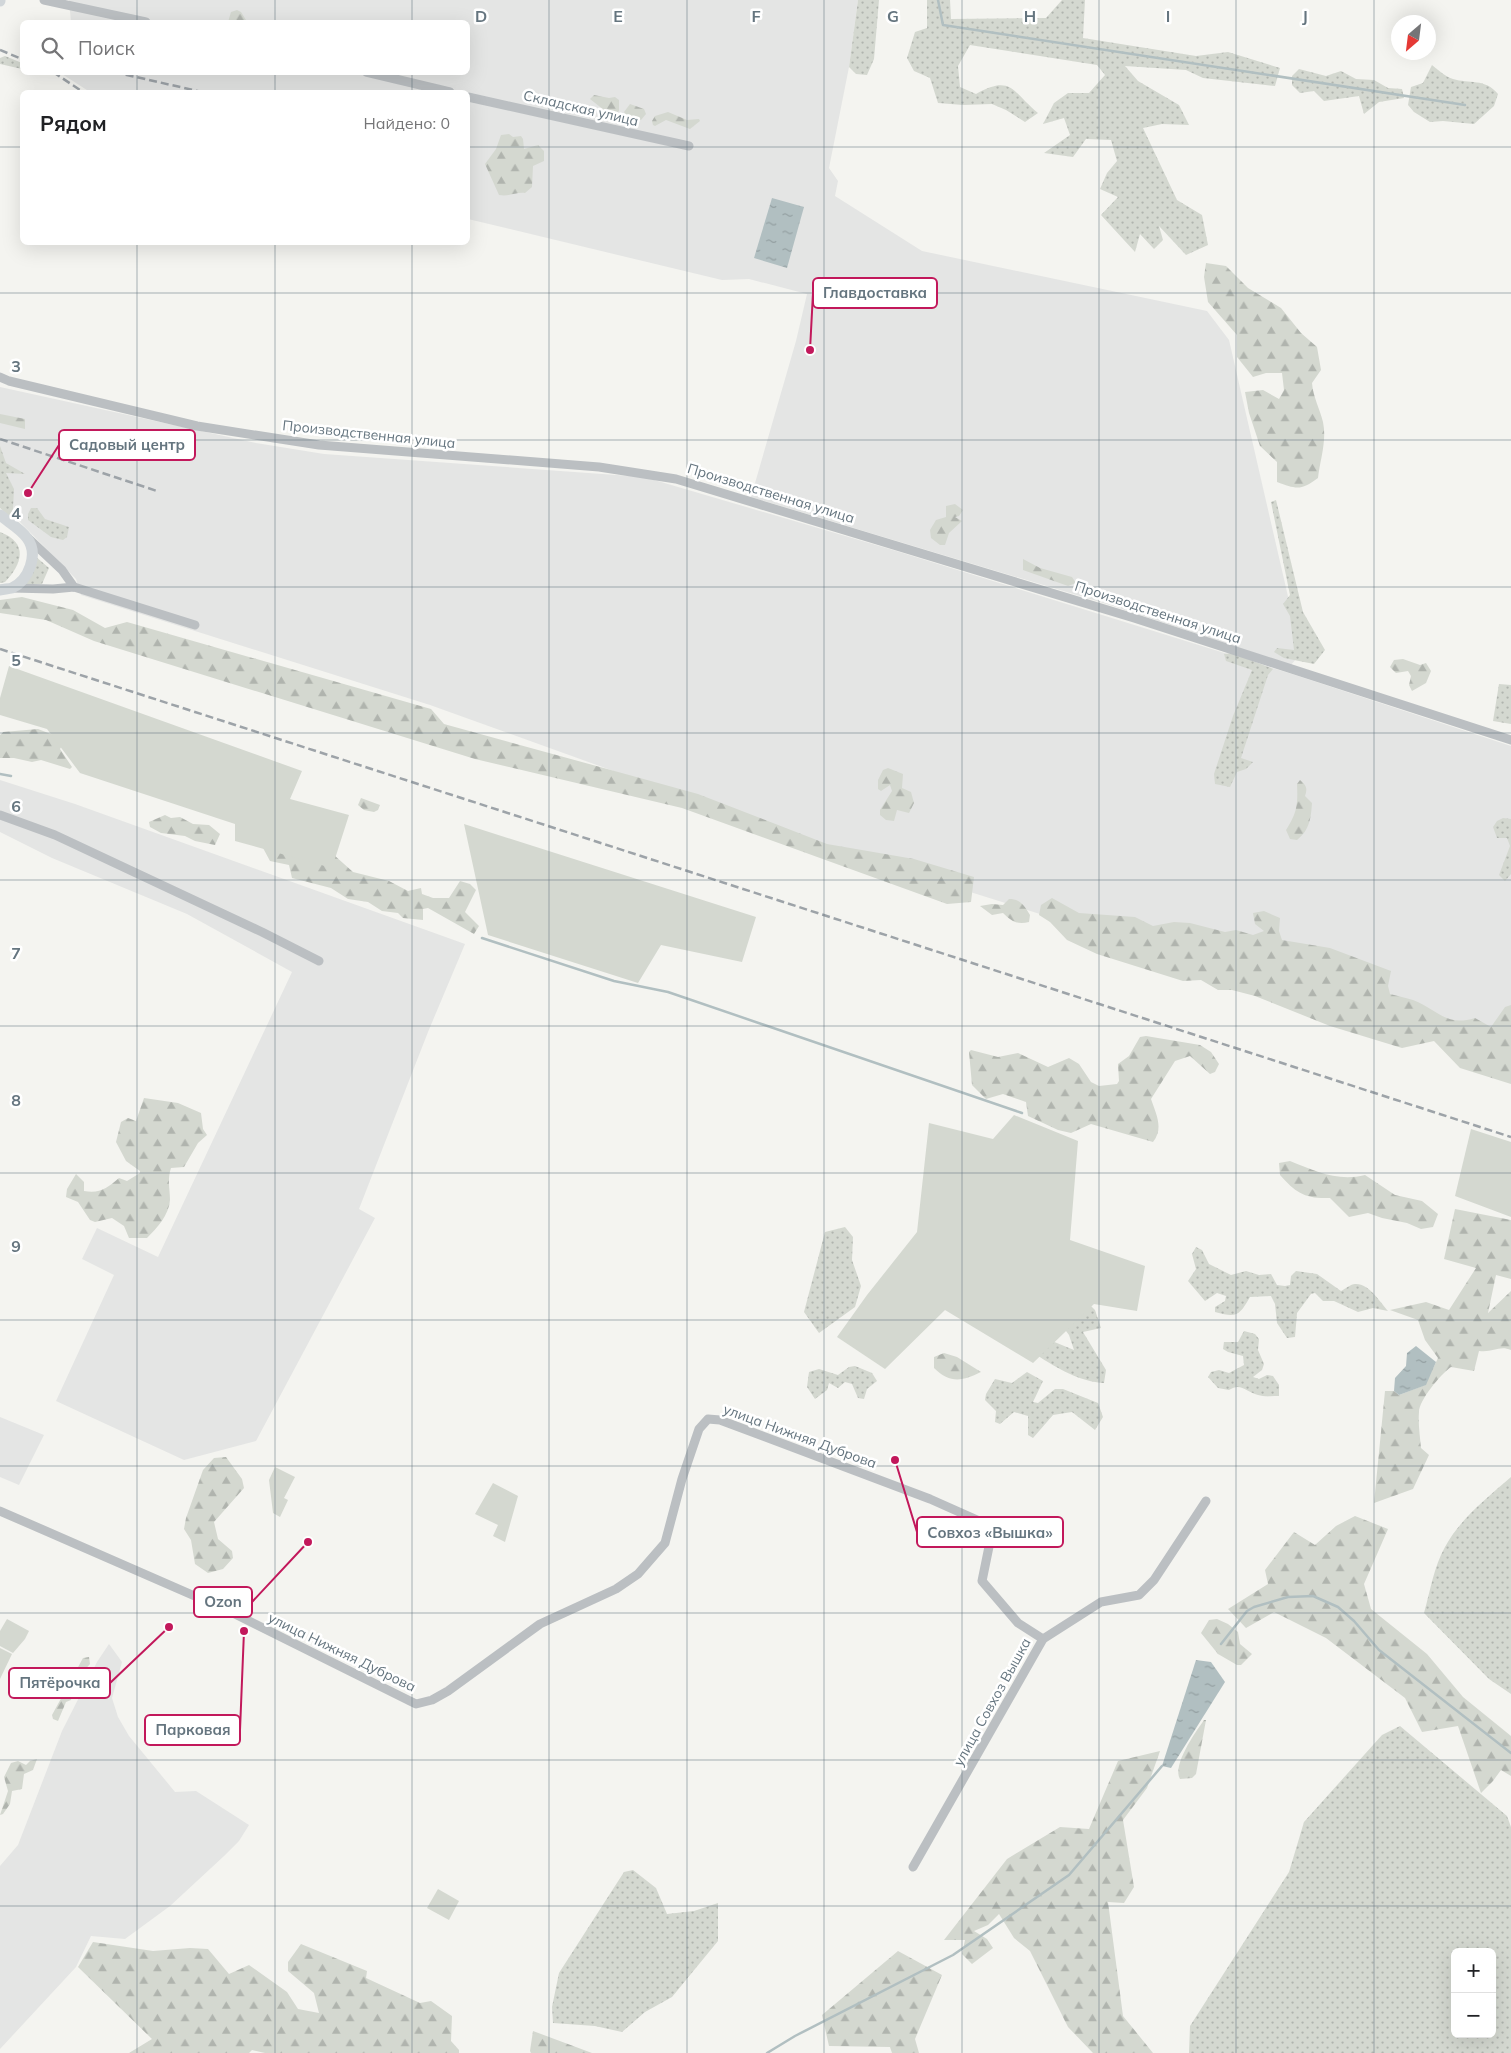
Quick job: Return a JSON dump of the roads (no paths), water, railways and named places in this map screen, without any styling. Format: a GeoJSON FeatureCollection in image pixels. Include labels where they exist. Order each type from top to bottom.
{"type":"FeatureCollection","features":[{"type":"Feature","properties":{"kind":"main road"},"geometry":{"type":"LineString","coordinates":[[0,515],[27,538],[32,554],[30,567],[24,578],[12,588],[0,590]]}},
{"type":"Feature","properties":{"kind":"main road"},"geometry":{"type":"LineString","coordinates":[[0,526],[12,526]]}},
{"type":"Feature","properties":{"kind":"street"},"geometry":{"type":"LineString","coordinates":[[44,0],[137,20]]}},
{"type":"Feature","properties":{"kind":"street"},"geometry":{"type":"LineString","coordinates":[[379,75],[442,90]]}},
{"type":"Feature","properties":{"kind":"street","name":"Складская улица"},"geometry":{"type":"LineString","coordinates":[[470,97],[689,146]]}},
{"type":"Feature","properties":{"kind":"street","name":"Производственная улица"},"geometry":{"type":"LineString","coordinates":[[0,377],[9,381],[197,426],[319,445],[599,467],[676,479],[1134,618],[1511,740]]}},
{"type":"Feature","properties":{"kind":"street"},"geometry":{"type":"LineString","coordinates":[[27,538],[62,570],[74,587]]}},
{"type":"Feature","properties":{"kind":"street"},"geometry":{"type":"LineString","coordinates":[[12,588],[53,589],[74,587],[195,624]]}},
{"type":"Feature","properties":{"kind":"street"},"geometry":{"type":"LineString","coordinates":[[0,815],[55,835],[262,932],[319,961]]}},
{"type":"Feature","properties":{"kind":"street","name":"улица Нижняя Дуброва"},"geometry":{"type":"LineString","coordinates":[[0,1511],[229,1611],[416,1704],[422,1704],[448,1691],[540,1624],[616,1589],[638,1574],[665,1543],[682,1479],[699,1429],[708,1419],[720,1420],[930,1499],[993,1528],[982,1581],[1018,1623],[1043,1639]]}},
{"type":"Feature","properties":{"kind":"street","name":"улица Совхоз Вышка"},"geometry":{"type":"LineString","coordinates":[[913,1867],[1043,1639],[1101,1602],[1138,1595],[1154,1580],[1206,1500]]}},
{"type":"Feature","properties":{"kind":"water"},"geometry":{"type":"Polygon","coordinates":[[[772,198],[804,207],[787,268],[754,258],[772,198]]]}},
{"type":"Feature","properties":{"kind":"water"},"geometry":{"type":"Polygon","coordinates":[[[1416,1346],[1436,1362],[1426,1385],[1399,1395],[1394,1391],[1395,1378],[1406,1366],[1407,1353],[1416,1346]]]}},
{"type":"Feature","properties":{"kind":"water"},"geometry":{"type":"Polygon","coordinates":[[[1196,1660],[1211,1662],[1225,1682],[1171,1768],[1162,1766],[1196,1660]]]}},
{"type":"Feature","properties":{"kind":"waterway"},"geometry":{"type":"LineString","coordinates":[[938,0],[943,25],[1465,105]]}},
{"type":"Feature","properties":{"kind":"waterway"},"geometry":{"type":"LineString","coordinates":[[0,774],[11,776]]}},
{"type":"Feature","properties":{"kind":"waterway"},"geometry":{"type":"LineString","coordinates":[[482,938],[614,981],[668,992],[1022,1113]]}},
{"type":"Feature","properties":{"kind":"waterway"},"geometry":{"type":"LineString","coordinates":[[1221,1644],[1247,1611],[1254,1607],[1288,1597],[1313,1596],[1338,1607],[1354,1621],[1379,1650],[1511,1753]]}},
{"type":"Feature","properties":{"kind":"waterway"},"geometry":{"type":"LineString","coordinates":[[767,2053],[795,2036],[953,1955],[1069,1875],[1162,1766]]}},
{"type":"Feature","properties":{"kind":"railway"},"geometry":{"type":"LineString","coordinates":[[0,50],[20,58]]}},
{"type":"Feature","properties":{"kind":"railway"},"geometry":{"type":"LineString","coordinates":[[58,75],[80,90]]}},
{"type":"Feature","properties":{"kind":"railway"},"geometry":{"type":"LineString","coordinates":[[127,75],[193,90]]}},
{"type":"Feature","properties":{"kind":"railway"},"geometry":{"type":"LineString","coordinates":[[0,439],[157,491]]}},
{"type":"Feature","properties":{"kind":"railway"},"geometry":{"type":"LineString","coordinates":[[0,649],[1511,1137]]}},
{"type":"Feature","properties":{"kind":"place","name":"Главдоставка"},"geometry":{"type":"Point","coordinates":[810,350]}},
{"type":"Feature","properties":{"kind":"place","name":"Садовый центр"},"geometry":{"type":"Point","coordinates":[28,493]}},
{"type":"Feature","properties":{"kind":"place","name":"Совхоз «Вышка»"},"geometry":{"type":"Point","coordinates":[895,1460]}},
{"type":"Feature","properties":{"kind":"place","name":"Ozon"},"geometry":{"type":"Point","coordinates":[308,1542]}},
{"type":"Feature","properties":{"kind":"place","name":"Пятёрочка"},"geometry":{"type":"Point","coordinates":[169,1627]}},
{"type":"Feature","properties":{"kind":"place","name":"Парковая"},"geometry":{"type":"Point","coordinates":[244,1631]}}]}
